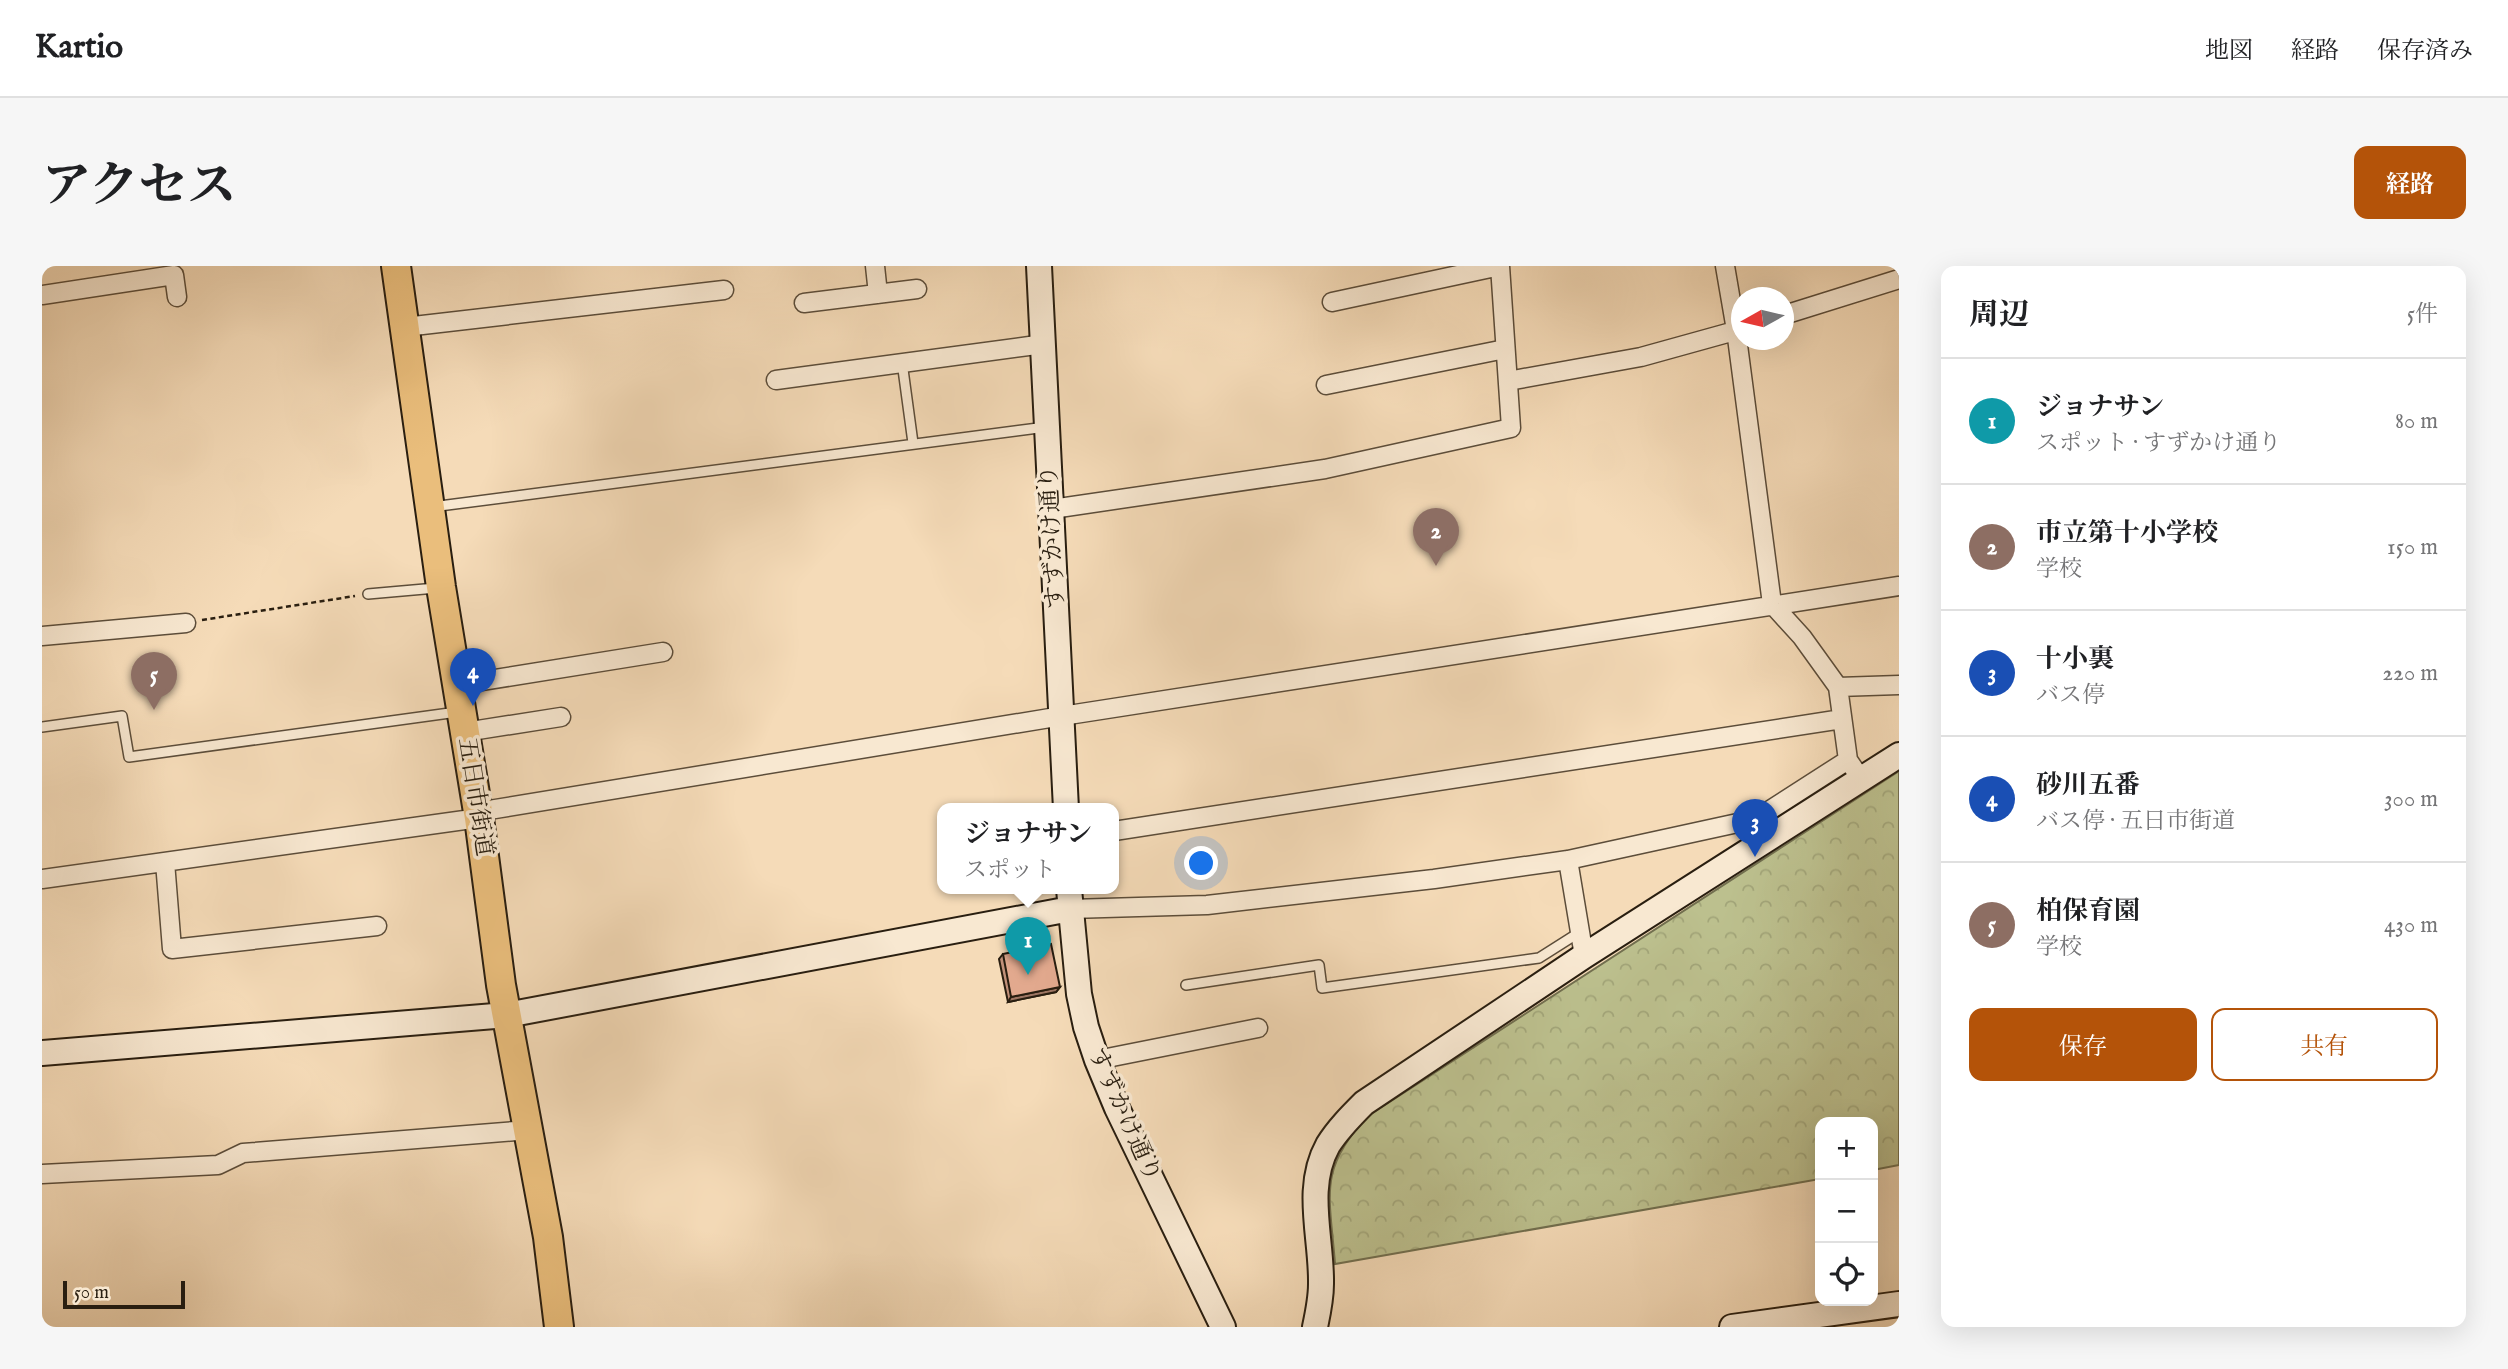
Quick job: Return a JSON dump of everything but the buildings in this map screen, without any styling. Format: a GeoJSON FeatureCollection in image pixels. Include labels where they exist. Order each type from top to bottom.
{"type":"FeatureCollection","features":[{"type":"Feature","properties":{"kind":"main road","name":"五日市街道"},"geometry":{"type":"LineString","coordinates":[[396,266],[441,587],[479,818],[507,1015],[548,1237],[559,1327]]}},
{"type":"Feature","properties":{"kind":"street"},"geometry":{"type":"LineString","coordinates":[[875,266],[878,294]]}},
{"type":"Feature","properties":{"kind":"street","name":"すずかけ通り"},"geometry":{"type":"LineString","coordinates":[[1039,266],[1066,803]]}},
{"type":"Feature","properties":{"kind":"street"},"geometry":{"type":"LineString","coordinates":[[1052,509],[1325,469],[1511,428],[1500,266],[1332,302]]}},
{"type":"Feature","properties":{"kind":"street"},"geometry":{"type":"LineString","coordinates":[[1725,266],[1731,293]]}},
{"type":"Feature","properties":{"kind":"street"},"geometry":{"type":"LineString","coordinates":[[42,295],[174,275],[177,297]]}},
{"type":"Feature","properties":{"kind":"street"},"geometry":{"type":"LineString","coordinates":[[1794,312],[1899,279]]}},
{"type":"Feature","properties":{"kind":"street"},"geometry":{"type":"LineString","coordinates":[[804,303],[916,289]]}},
{"type":"Feature","properties":{"kind":"street"},"geometry":{"type":"LineString","coordinates":[[405,327],[724,290]]}},
{"type":"Feature","properties":{"kind":"street"},"geometry":{"type":"LineString","coordinates":[[1508,381],[1641,357],[1731,331]]}},
{"type":"Feature","properties":{"kind":"street"},"geometry":{"type":"LineString","coordinates":[[776,380],[1044,344]]}},
{"type":"Feature","properties":{"kind":"street"},"geometry":{"type":"LineString","coordinates":[[1326,385],[1505,349]]}},
{"type":"Feature","properties":{"kind":"street"},"geometry":{"type":"LineString","coordinates":[[1742,350],[1772,604],[1802,637],[1838,687],[1842,719],[1854,770]]}},
{"type":"Feature","properties":{"kind":"street"},"geometry":{"type":"LineString","coordinates":[[42,879],[479,818],[489,810],[1062,716],[1899,586]]}},
{"type":"Feature","properties":{"kind":"street"},"geometry":{"type":"LineString","coordinates":[[42,636],[186,622]]}},
{"type":"Feature","properties":{"kind":"street"},"geometry":{"type":"LineString","coordinates":[[461,709],[663,652]]}},
{"type":"Feature","properties":{"kind":"street"},"geometry":{"type":"LineString","coordinates":[[1838,687],[1899,685]]}},
{"type":"Feature","properties":{"kind":"street"},"geometry":{"type":"LineString","coordinates":[[461,709],[561,717]]}},
{"type":"Feature","properties":{"kind":"street"},"geometry":{"type":"LineString","coordinates":[[1119,830],[1842,719]]}},
{"type":"Feature","properties":{"kind":"street"},"geometry":{"type":"LineString","coordinates":[[42,1053],[507,1015],[1069,899],[1207,905],[1434,879],[1568,860],[1756,819],[1854,770],[1899,755]]}},
{"type":"Feature","properties":{"kind":"street"},"geometry":{"type":"LineString","coordinates":[[1315,1327],[1322,1283],[1315,1194],[1318,1171],[1327,1146],[1341,1126],[1364,1103],[1854,770]]}},
{"type":"Feature","properties":{"kind":"street"},"geometry":{"type":"LineString","coordinates":[[1568,860],[1584,956]]}},
{"type":"Feature","properties":{"kind":"street"},"geometry":{"type":"LineString","coordinates":[[165,862],[172,948],[377,926]]}},
{"type":"Feature","properties":{"kind":"street","name":"すずかけ通り"},"geometry":{"type":"LineString","coordinates":[[1069,899],[1079,994],[1097,1060],[1117,1108],[1223,1327]]}},
{"type":"Feature","properties":{"kind":"street"},"geometry":{"type":"LineString","coordinates":[[1097,1060],[1258,1028]]}},
{"type":"Feature","properties":{"kind":"street"},"geometry":{"type":"LineString","coordinates":[[42,1174],[218,1165],[243,1153],[528,1130]]}},
{"type":"Feature","properties":{"kind":"street"},"geometry":{"type":"LineString","coordinates":[[1732,1327],[1899,1304]]}},
{"type":"Feature","properties":{"kind":"lane"},"geometry":{"type":"LineString","coordinates":[[902,362],[913,443]]}},
{"type":"Feature","properties":{"kind":"lane"},"geometry":{"type":"LineString","coordinates":[[430,507],[1049,427]]}},
{"type":"Feature","properties":{"kind":"lane"},"geometry":{"type":"LineString","coordinates":[[368,594],[441,587]]}},
{"type":"Feature","properties":{"kind":"lane"},"geometry":{"type":"LineString","coordinates":[[42,727],[122,716],[129,757],[461,709]]}},
{"type":"Feature","properties":{"kind":"lane"},"geometry":{"type":"LineString","coordinates":[[1185,985],[1319,965],[1322,988],[1539,958],[1580,932]]}},
{"type":"Feature","properties":{"kind":"path"},"geometry":{"type":"LineString","coordinates":[[186,622],[368,594]]}},
{"type":"Feature","properties":{"kind":"green space"},"geometry":{"type":"Polygon","coordinates":[[[1899,771],[1899,1165],[1878,1169],[1878,1117],[1815,1117],[1815,1180],[1335,1264],[1330,1184],[1341,1152],[1368,1116],[1899,771]]]}},
{"type":"Feature","properties":{"kind":"place","name":"市立第十小学校"},"geometry":{"type":"Point","coordinates":[1436,566]}},
{"type":"Feature","properties":{"kind":"place","name":"砂川五番"},"geometry":{"type":"Point","coordinates":[473,706]}},
{"type":"Feature","properties":{"kind":"place","name":"柏保育園"},"geometry":{"type":"Point","coordinates":[154,710]}},
{"type":"Feature","properties":{"kind":"place","name":"十小裏"},"geometry":{"type":"Point","coordinates":[1755,857]}},
{"type":"Feature","properties":{"kind":"place","name":"ジョナサン"},"geometry":{"type":"Point","coordinates":[1028,975]}}]}
